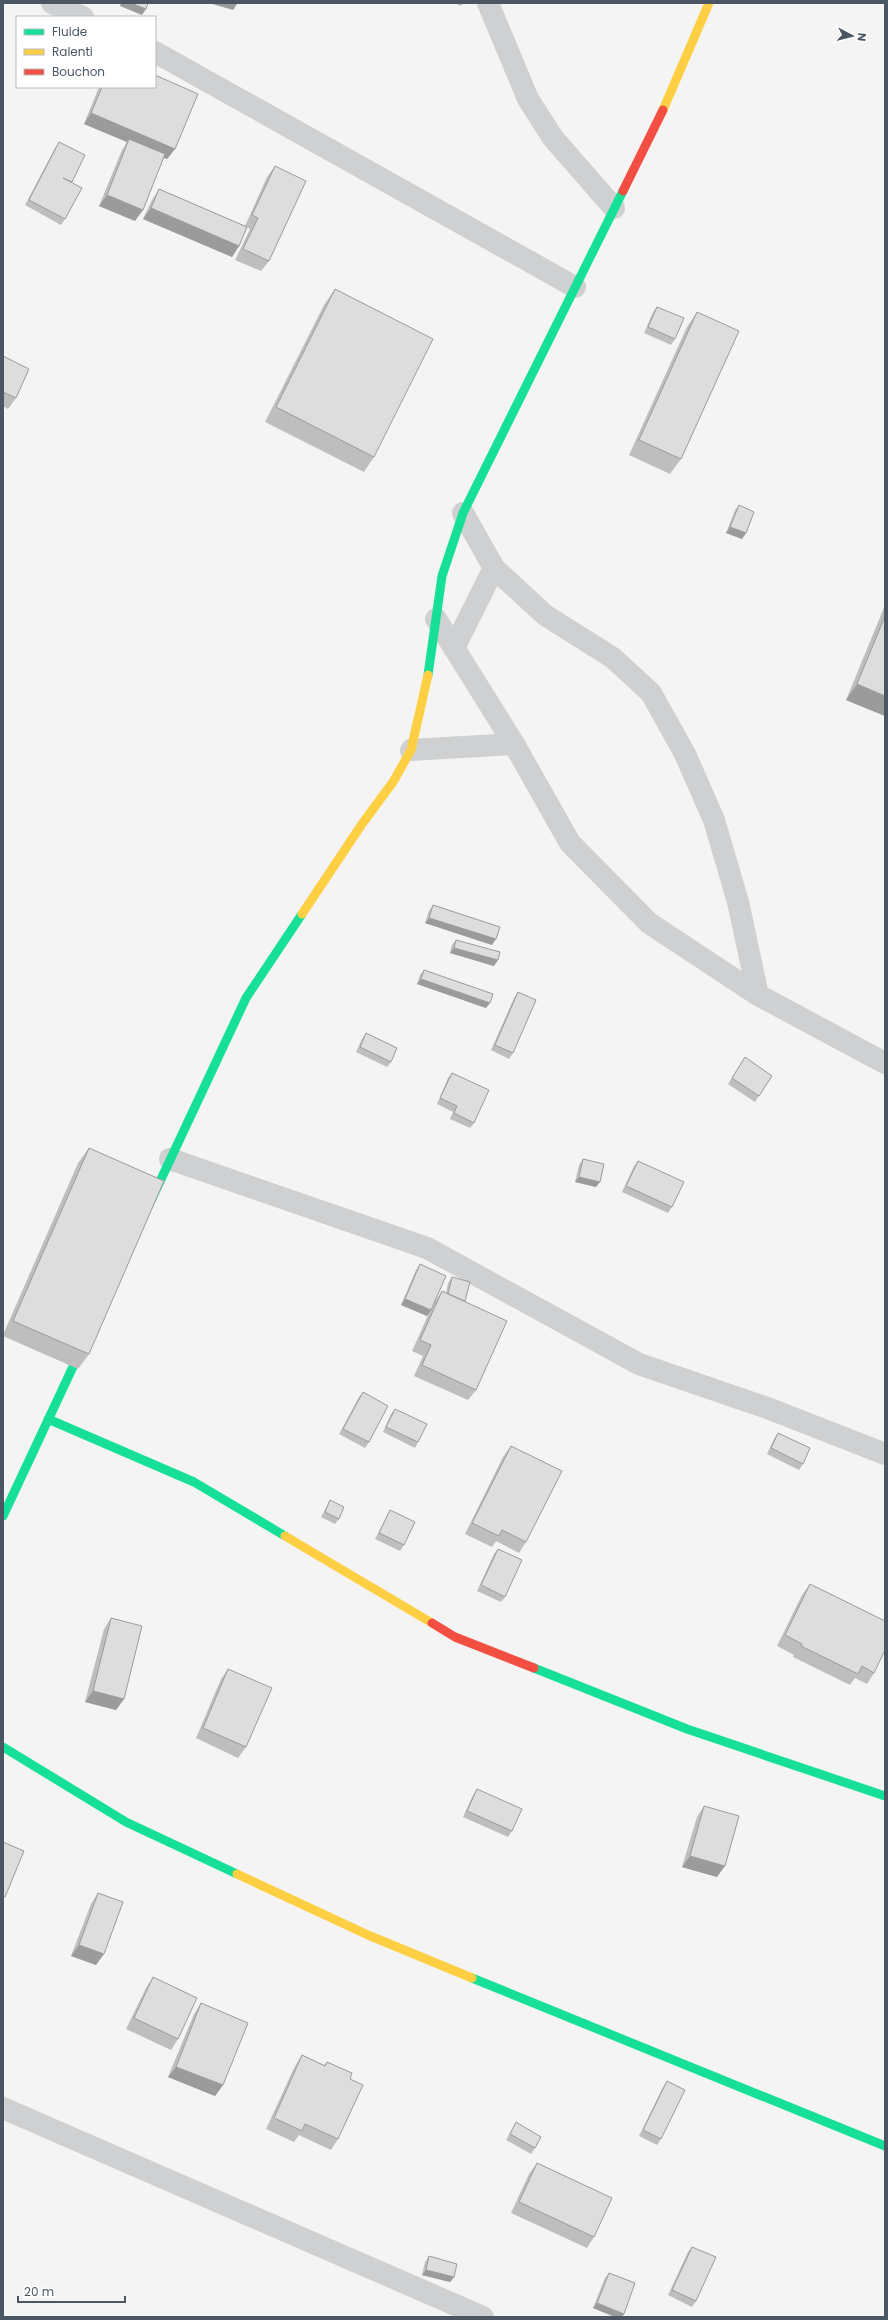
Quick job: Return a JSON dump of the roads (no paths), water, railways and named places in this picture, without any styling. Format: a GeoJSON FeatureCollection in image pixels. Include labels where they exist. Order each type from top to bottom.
{"type":"FeatureCollection","features":[{"type":"Feature","properties":{"kind":"street"},"geometry":{"type":"LineString","coordinates":[[52,3],[81,16]]}},
{"type":"Feature","properties":{"kind":"street"},"geometry":{"type":"LineString","coordinates":[[488,3],[528,99],[553,138],[614,208]]}},
{"type":"Feature","properties":{"kind":"street"},"geometry":{"type":"LineString","coordinates":[[143,1217],[246,998],[362,824],[393,782],[411,750],[426,692],[442,576],[463,513],[662,113],[709,3]]}},
{"type":"Feature","properties":{"kind":"street"},"geometry":{"type":"LineString","coordinates":[[156,53],[575,287]]}},
{"type":"Feature","properties":{"kind":"street"},"geometry":{"type":"LineString","coordinates":[[463,513],[494,568],[545,615],[613,658],[651,693],[685,754],[714,820],[738,902],[758,995]]}},
{"type":"Feature","properties":{"kind":"street"},"geometry":{"type":"LineString","coordinates":[[454,648],[494,568]]}},
{"type":"Feature","properties":{"kind":"street"},"geometry":{"type":"LineString","coordinates":[[436,619],[514,744],[570,843],[649,923],[758,995],[885,1062]]}},
{"type":"Feature","properties":{"kind":"street"},"geometry":{"type":"LineString","coordinates":[[411,750],[514,744]]}},
{"type":"Feature","properties":{"kind":"street"},"geometry":{"type":"LineString","coordinates":[[170,1159],[426,1248],[638,1364],[770,1410],[885,1454]]}},
{"type":"Feature","properties":{"kind":"street"},"geometry":{"type":"LineString","coordinates":[[3,1516],[89,1333]]}},
{"type":"Feature","properties":{"kind":"street"},"geometry":{"type":"LineString","coordinates":[[48,1419],[194,1482],[455,1637],[687,1729],[875,1791],[885,1796]]}},
{"type":"Feature","properties":{"kind":"street"},"geometry":{"type":"LineString","coordinates":[[3,1747],[126,1822],[368,1935],[626,2044],[885,2146]]}},
{"type":"Feature","properties":{"kind":"street"},"geometry":{"type":"LineString","coordinates":[[3,2108],[483,2317]]}}]}
